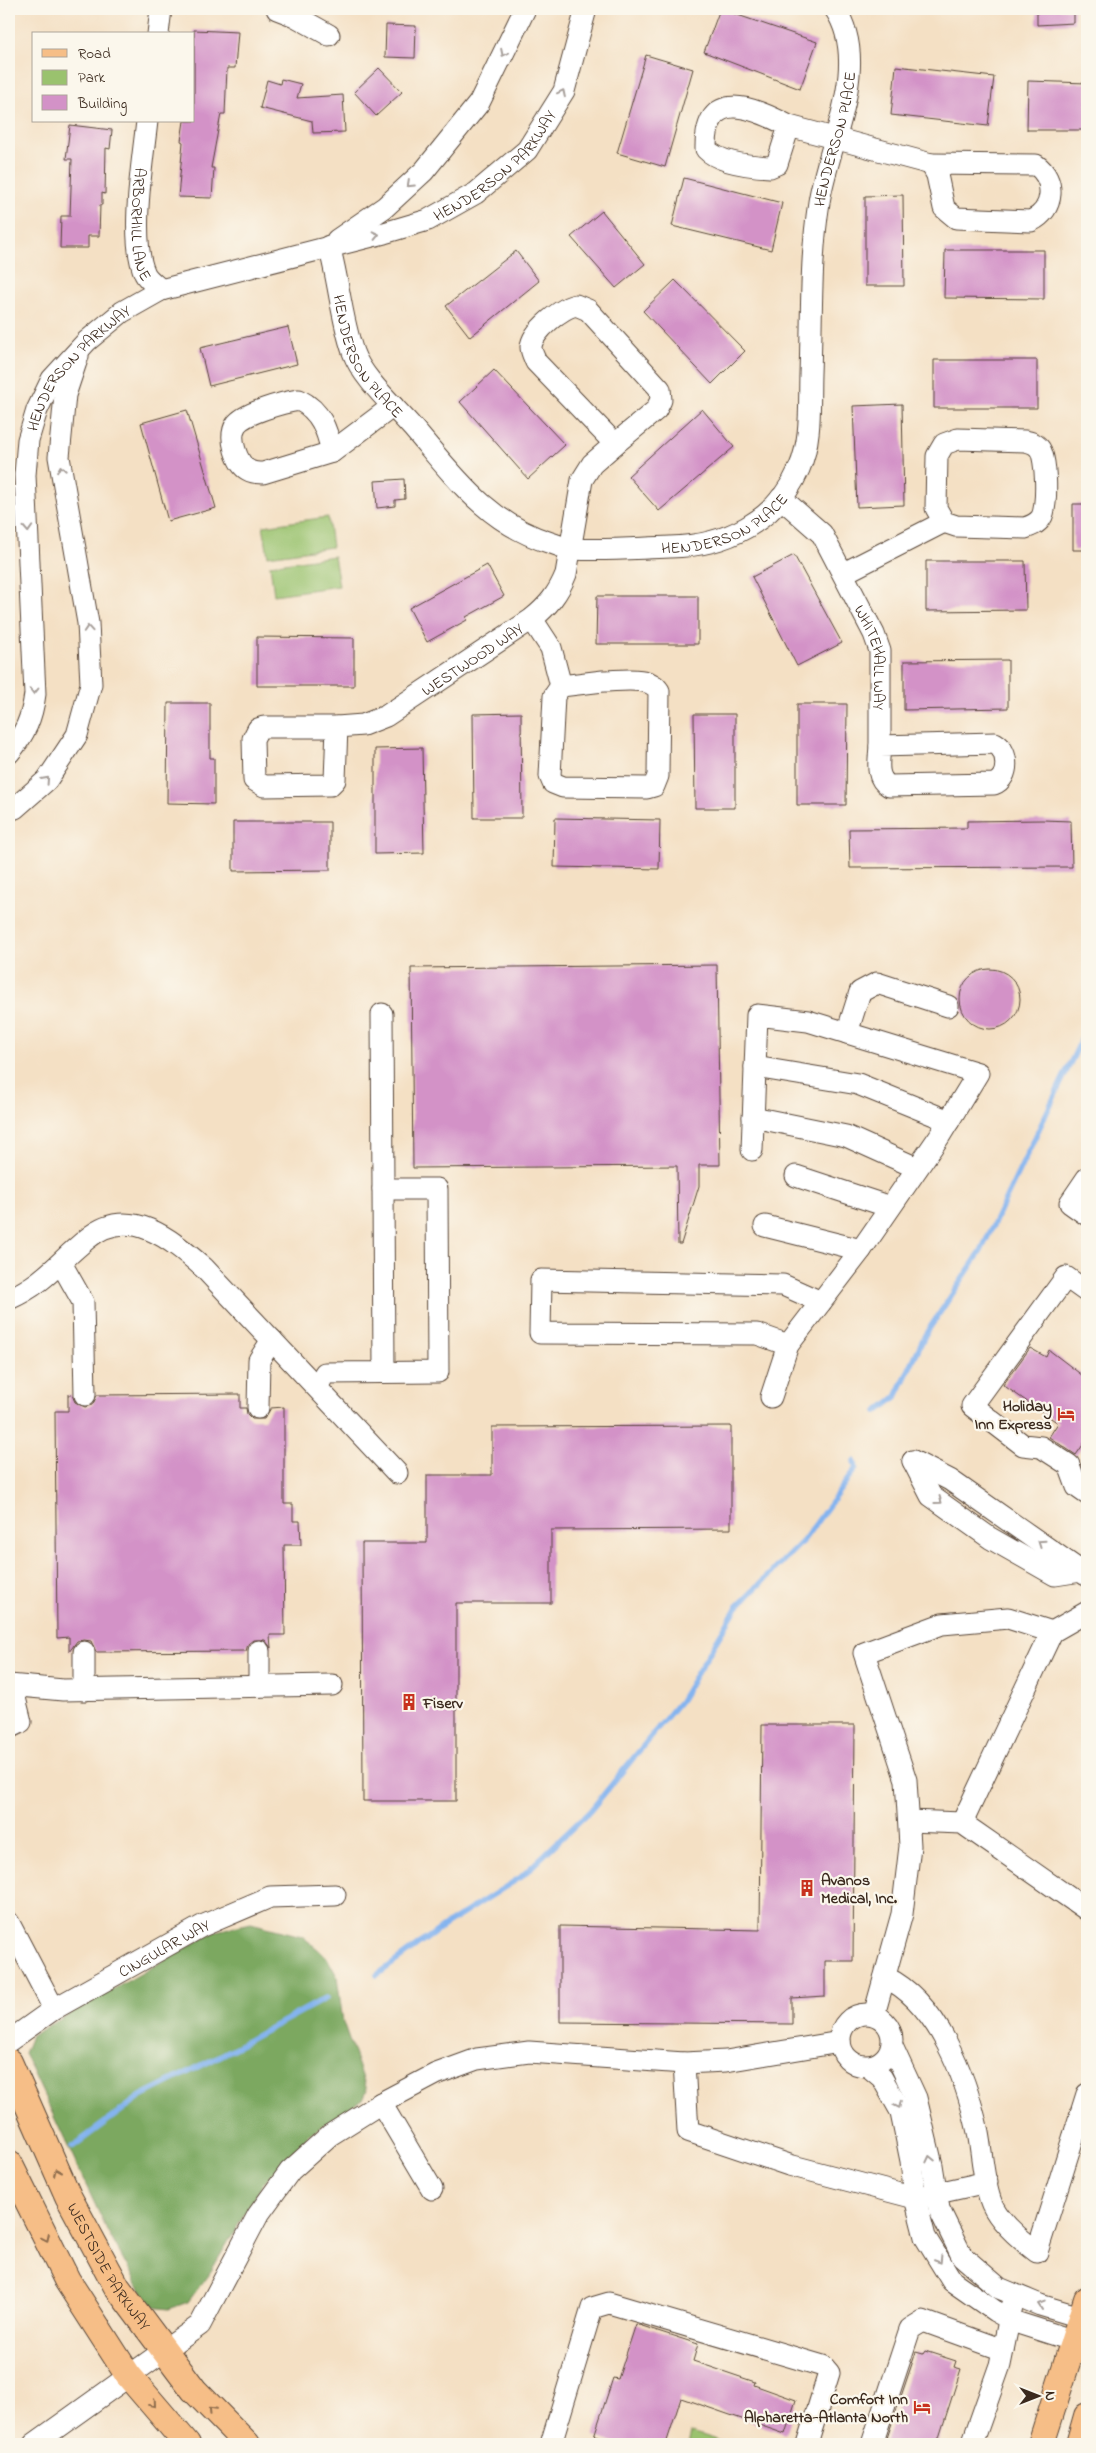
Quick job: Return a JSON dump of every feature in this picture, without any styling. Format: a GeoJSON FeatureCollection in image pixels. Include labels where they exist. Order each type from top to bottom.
{"type":"FeatureCollection","features":[{"type":"Feature","properties":{"kind":"main road","name":"WESTSIDE PARKWAY"},"geometry":{"type":"LineString","coordinates":[[9,2062],[68,2196],[112,2278],[194,2390],[247,2444]]}},
{"type":"Feature","properties":{"kind":"main road"},"geometry":{"type":"LineString","coordinates":[[9,2163],[67,2280],[128,2375],[187,2444]]}},
{"type":"Feature","properties":{"kind":"main road"},"geometry":{"type":"LineString","coordinates":[[1041,2444],[1083,2324]]}},
{"type":"Feature","properties":{"kind":"main road"},"geometry":{"type":"LineString","coordinates":[[1079,2444],[1087,2416]]}},
{"type":"Feature","properties":{"kind":"street"},"geometry":{"type":"LineString","coordinates":[[158,32],[160,9]]}},
{"type":"Feature","properties":{"kind":"street"},"geometry":{"type":"LineString","coordinates":[[277,9],[295,16],[329,35]]}},
{"type":"Feature","properties":{"kind":"street","name":"HENDERSON PARKWAY"},"geometry":{"type":"LineString","coordinates":[[329,246],[385,207],[424,171],[479,103],[525,9]]}},
{"type":"Feature","properties":{"kind":"street","name":"HENDERSON PARKWAY"},"geometry":{"type":"LineString","coordinates":[[9,753],[23,736],[32,717],[35,694],[25,474],[28,440],[37,410],[52,379],[87,341],[122,312],[161,290],[329,246],[384,234],[428,220],[476,193],[527,150],[564,91],[586,9]]}},
{"type":"Feature","properties":{"kind":"street","name":"HENDERSON PLACE"},"geometry":{"type":"LineString","coordinates":[[329,246],[353,354],[365,373],[393,406],[490,513],[528,536],[570,549],[685,547],[711,543],[750,526],[766,514],[781,498],[799,469],[809,437],[814,237],[820,198],[848,84],[850,64],[848,41],[835,9]]}},
{"type":"Feature","properties":{"kind":"street","name":"ARBORHILL LANE"},"geometry":{"type":"LineString","coordinates":[[147,122],[139,192],[140,255],[146,275],[161,290]]}},
{"type":"Feature","properties":{"kind":"street"},"geometry":{"type":"LineString","coordinates":[[789,126],[931,164],[1036,164],[1044,170],[1049,180],[1048,206],[1042,216],[1031,220],[956,218],[944,208],[937,175],[931,164]]}},
{"type":"Feature","properties":{"kind":"street","name":"WESTWOOD WAY"},"geometry":{"type":"LineString","coordinates":[[337,727],[336,774],[335,780],[330,784],[264,786],[254,780],[253,739],[258,729],[264,726],[337,727],[363,725],[386,716],[532,619],[549,605],[560,588],[570,549],[582,480],[592,464],[656,410],[661,400],[660,389],[588,310],[576,305],[567,306],[535,334],[531,345],[531,353],[536,362],[615,444]]}},
{"type":"Feature","properties":{"kind":"street"},"geometry":{"type":"LineString","coordinates":[[9,810],[15,808],[47,780],[77,735],[91,684],[88,623],[59,458],[66,395],[75,360],[87,341]]}},
{"type":"Feature","properties":{"kind":"street"},"geometry":{"type":"LineString","coordinates":[[332,452],[327,432],[320,418],[310,406],[299,400],[289,401],[244,417],[236,424],[233,431],[240,462],[246,470],[263,473],[332,452],[393,406]]}},
{"type":"Feature","properties":{"kind":"street"},"geometry":{"type":"LineString","coordinates":[[844,572],[944,522],[956,526],[1024,528],[1035,524],[1042,516],[1044,507],[1044,460],[1040,448],[1025,441],[958,439],[944,444],[937,456],[936,508],[944,522]]}},
{"type":"Feature","properties":{"kind":"street","name":"WHITEHALL WAY"},"geometry":{"type":"LineString","coordinates":[[781,498],[822,534],[844,572],[874,634],[880,651],[879,777],[883,782],[889,786],[994,784],[1000,782],[1005,775],[1005,752],[996,743],[880,746]]}},
{"type":"Feature","properties":{"kind":"street"},"geometry":{"type":"LineString","coordinates":[[532,619],[551,648],[561,686],[554,696],[550,776],[553,783],[563,787],[647,788],[654,786],[658,776],[659,691],[656,685],[647,681],[603,681],[561,686]]}},
{"type":"Feature","properties":{"kind":"street"},"geometry":{"type":"LineString","coordinates":[[847,1033],[860,992],[877,983],[948,1006]]}},
{"type":"Feature","properties":{"kind":"street"},"geometry":{"type":"LineString","coordinates":[[382,1014],[384,1372]]}},
{"type":"Feature","properties":{"kind":"street"},"geometry":{"type":"LineString","coordinates":[[752,1150],[757,1015],[808,1021],[978,1073],[949,1121],[861,1250],[788,1345],[771,1397]]}},
{"type":"Feature","properties":{"kind":"street"},"geometry":{"type":"LineString","coordinates":[[755,1067],[858,1084],[949,1121]]}},
{"type":"Feature","properties":{"kind":"street"},"geometry":{"type":"LineString","coordinates":[[753,1117],[846,1136],[917,1168]]}},
{"type":"Feature","properties":{"kind":"street"},"geometry":{"type":"LineString","coordinates":[[796,1176],[890,1207]]}},
{"type":"Feature","properties":{"kind":"street"},"geometry":{"type":"LineString","coordinates":[[1087,1178],[1070,1203],[1087,1215]]}},
{"type":"Feature","properties":{"kind":"street"},"geometry":{"type":"LineString","coordinates":[[317,1387],[325,1372],[438,1372],[437,1189],[383,1189]]}},
{"type":"Feature","properties":{"kind":"street"},"geometry":{"type":"LineString","coordinates":[[9,1299],[36,1286],[89,1237],[105,1229],[122,1225],[145,1227],[168,1238],[204,1268],[397,1473]]}},
{"type":"Feature","properties":{"kind":"street"},"geometry":{"type":"LineString","coordinates":[[765,1226],[861,1250]]}},
{"type":"Feature","properties":{"kind":"street"},"geometry":{"type":"LineString","coordinates":[[61,1263],[83,1302],[85,1395]]}},
{"type":"Feature","properties":{"kind":"street"},"geometry":{"type":"LineString","coordinates":[[1087,1292],[1066,1277],[972,1406],[1023,1445],[1041,1447],[1069,1465],[1077,1486],[1087,1494]]}},
{"type":"Feature","properties":{"kind":"street"},"geometry":{"type":"LineString","coordinates":[[788,1345],[757,1334],[540,1333],[541,1280],[784,1285],[821,1302]]}},
{"type":"Feature","properties":{"kind":"street"},"geometry":{"type":"LineString","coordinates":[[258,1408],[259,1360],[272,1340]]}},
{"type":"Feature","properties":{"kind":"street"},"geometry":{"type":"LineString","coordinates":[[913,1461],[950,1480],[1084,1574],[1056,1575],[990,1538],[931,1496],[913,1461]]}},
{"type":"Feature","properties":{"kind":"street"},"geometry":{"type":"LineString","coordinates":[[962,1822],[1052,1632],[1087,1612]]}},
{"type":"Feature","properties":{"kind":"street"},"geometry":{"type":"LineString","coordinates":[[874,2015],[902,1914],[910,1846],[906,1780],[864,1653],[942,1624],[1008,1618],[1052,1632]]}},
{"type":"Feature","properties":{"kind":"street"},"geometry":{"type":"LineString","coordinates":[[258,1651],[260,1686]]}},
{"type":"Feature","properties":{"kind":"street"},"geometry":{"type":"LineString","coordinates":[[84,1652],[84,1690]]}},
{"type":"Feature","properties":{"kind":"street"},"geometry":{"type":"LineString","coordinates":[[9,1728],[21,1722],[10,1686],[84,1690],[332,1685]]}},
{"type":"Feature","properties":{"kind":"street"},"geometry":{"type":"LineString","coordinates":[[909,1821],[962,1822],[1087,1910]]}},
{"type":"Feature","properties":{"kind":"street","name":"CINGULAR WAY"},"geometry":{"type":"LineString","coordinates":[[9,2041],[54,2009],[202,1926],[270,1897],[335,1895]]}},
{"type":"Feature","properties":{"kind":"street"},"geometry":{"type":"LineString","coordinates":[[9,1923],[54,2009]]}},
{"type":"Feature","properties":{"kind":"street"},"geometry":{"type":"LineString","coordinates":[[885,1977],[898,1983],[919,2004],[944,2036],[963,2079],[977,2130],[990,2200],[1015,2236],[1037,2252],[1087,2094]]}},
{"type":"Feature","properties":{"kind":"street"},"geometry":{"type":"LineString","coordinates":[[892,2046],[888,2056],[879,2063],[868,2067],[858,2066],[842,2052],[840,2042],[842,2030],[850,2020],[861,2014],[874,2015],[885,2022],[892,2032],[892,2046],[897,2061],[916,2098],[939,2210],[962,2256],[1000,2288],[1083,2324]]}},
{"type":"Feature","properties":{"kind":"street"},"geometry":{"type":"LineString","coordinates":[[34,2444],[200,2325],[258,2214],[290,2171],[330,2135],[381,2103],[436,2074],[477,2059],[529,2052],[684,2063],[726,2061],[840,2042]]}},
{"type":"Feature","properties":{"kind":"street"},"geometry":{"type":"LineString","coordinates":[[684,2063],[688,2131],[789,2165],[915,2198],[937,2195],[987,2182]]}},
{"type":"Feature","properties":{"kind":"street"},"geometry":{"type":"LineString","coordinates":[[868,2067],[882,2078],[901,2112],[911,2161],[915,2198],[924,2238],[952,2281],[1008,2318],[1083,2324]]}},
{"type":"Feature","properties":{"kind":"street"},"geometry":{"type":"LineString","coordinates":[[381,2103],[432,2189]]}},
{"type":"Feature","properties":{"kind":"street"},"geometry":{"type":"LineString","coordinates":[[972,2444],[1000,2365],[1008,2318],[1015,2296]]}},
{"type":"Feature","properties":{"kind":"street"},"geometry":{"type":"LineString","coordinates":[[551,2444],[592,2308],[609,2303],[823,2366],[829,2373],[807,2444]]}},
{"type":"Feature","properties":{"kind":"street"},"geometry":{"type":"LineString","coordinates":[[872,2444],[910,2329],[923,2321],[1003,2350]]}},
{"type":"Feature","properties":{"kind":"green space"},"geometry":{"type":"Polygon","coordinates":[[[328,517],[332,547],[268,556],[263,526],[328,517]]]}},
{"type":"Feature","properties":{"kind":"green space"},"geometry":{"type":"Polygon","coordinates":[[[334,556],[339,586],[274,595],[270,565],[334,556]]]}},
{"type":"Feature","properties":{"kind":"green space"},"geometry":{"type":"Polygon","coordinates":[[[251,1923],[302,1936],[326,1956],[337,1976],[343,2022],[367,2090],[363,2099],[313,2132],[263,2183],[211,2271],[188,2302],[169,2309],[150,2307],[108,2232],[24,2053],[31,2036],[216,1931],[251,1923]]]}},
{"type":"Feature","properties":{"kind":"green space"},"geometry":{"type":"Polygon","coordinates":[[[691,2432],[726,2443],[726,2444],[688,2444],[691,2432]]]}},
{"type":"Feature","properties":{"kind":"building"},"geometry":{"type":"Polygon","coordinates":[[[720,9],[817,42],[800,89],[704,52],[720,9]]]}},
{"type":"Feature","properties":{"kind":"building"},"geometry":{"type":"Polygon","coordinates":[[[1037,9],[1074,9],[1074,23],[1037,25],[1037,9]]]}},
{"type":"Feature","properties":{"kind":"building"},"geometry":{"type":"Polygon","coordinates":[[[386,25],[416,26],[415,58],[385,57],[386,25]]]}},
{"type":"Feature","properties":{"kind":"building"},"geometry":{"type":"Polygon","coordinates":[[[194,30],[238,32],[235,68],[227,68],[225,114],[221,114],[211,168],[214,168],[212,198],[178,197],[184,122],[195,122],[194,30]]]}},
{"type":"Feature","properties":{"kind":"building"},"geometry":{"type":"Polygon","coordinates":[[[646,55],[693,69],[665,167],[617,153],[646,55]]]}},
{"type":"Feature","properties":{"kind":"building"},"geometry":{"type":"Polygon","coordinates":[[[896,66],[994,77],[988,126],[891,115],[896,66]]]}},
{"type":"Feature","properties":{"kind":"building"},"geometry":{"type":"Polygon","coordinates":[[[379,68],[402,92],[376,116],[354,92],[379,68]]]}},
{"type":"Feature","properties":{"kind":"building"},"geometry":{"type":"Polygon","coordinates":[[[281,79],[301,84],[297,98],[343,95],[345,132],[313,133],[312,121],[260,108],[267,80],[280,84],[281,79]]]}},
{"type":"Feature","properties":{"kind":"building"},"geometry":{"type":"Polygon","coordinates":[[[1028,81],[1087,83],[1087,130],[1027,130],[1028,81]]]}},
{"type":"Feature","properties":{"kind":"building"},"geometry":{"type":"Polygon","coordinates":[[[70,125],[112,130],[110,149],[106,148],[105,194],[102,193],[102,205],[100,205],[99,236],[88,236],[88,248],[60,248],[61,216],[70,216],[72,159],[66,159],[70,125]]]}},
{"type":"Feature","properties":{"kind":"building"},"geometry":{"type":"Polygon","coordinates":[[[684,178],[782,203],[771,250],[672,226],[684,178]]]}},
{"type":"Feature","properties":{"kind":"building"},"geometry":{"type":"Polygon","coordinates":[[[903,195],[904,286],[865,286],[865,196],[903,195]]]}},
{"type":"Feature","properties":{"kind":"building"},"geometry":{"type":"Polygon","coordinates":[[[602,211],[645,264],[616,288],[571,237],[602,211]]]}},
{"type":"Feature","properties":{"kind":"building"},"geometry":{"type":"Polygon","coordinates":[[[945,250],[1044,250],[1044,299],[944,298],[945,250]]]}},
{"type":"Feature","properties":{"kind":"building"},"geometry":{"type":"Polygon","coordinates":[[[516,251],[539,281],[470,337],[446,306],[516,251]]]}},
{"type":"Feature","properties":{"kind":"building"},"geometry":{"type":"Polygon","coordinates":[[[675,280],[745,351],[712,384],[643,311],[675,280]]]}},
{"type":"Feature","properties":{"kind":"building"},"geometry":{"type":"Polygon","coordinates":[[[288,327],[297,364],[209,386],[200,348],[288,327]]]}},
{"type":"Feature","properties":{"kind":"building"},"geometry":{"type":"Polygon","coordinates":[[[934,360],[1037,360],[1037,408],[934,408],[934,360]]]}},
{"type":"Feature","properties":{"kind":"building"},"geometry":{"type":"Polygon","coordinates":[[[494,370],[565,445],[528,479],[460,402],[494,370]]]}},
{"type":"Feature","properties":{"kind":"building"},"geometry":{"type":"Polygon","coordinates":[[[902,404],[904,505],[857,507],[853,406],[902,404]]]}},
{"type":"Feature","properties":{"kind":"building"},"geometry":{"type":"Polygon","coordinates":[[[702,409],[734,447],[659,511],[628,476],[702,409]]]}},
{"type":"Feature","properties":{"kind":"building"},"geometry":{"type":"Polygon","coordinates":[[[187,410],[216,508],[168,521],[141,423],[187,410]]]}},
{"type":"Feature","properties":{"kind":"building"},"geometry":{"type":"Polygon","coordinates":[[[404,479],[405,499],[395,500],[395,506],[377,508],[375,481],[404,479]]]}},
{"type":"Feature","properties":{"kind":"building"},"geometry":{"type":"Polygon","coordinates":[[[1073,504],[1087,504],[1087,550],[1073,550],[1073,504]]]}},
{"type":"Feature","properties":{"kind":"building"},"geometry":{"type":"Polygon","coordinates":[[[794,555],[842,643],[797,666],[752,577],[794,555]]]}},
{"type":"Feature","properties":{"kind":"building"},"geometry":{"type":"Polygon","coordinates":[[[926,561],[1025,561],[1026,610],[926,611],[926,561]]]}},
{"type":"Feature","properties":{"kind":"building"},"geometry":{"type":"Polygon","coordinates":[[[487,565],[504,596],[466,617],[467,620],[427,642],[409,608],[487,565]]]}},
{"type":"Feature","properties":{"kind":"building"},"geometry":{"type":"Polygon","coordinates":[[[597,596],[698,596],[698,644],[596,644],[597,596]]]}},
{"type":"Feature","properties":{"kind":"building"},"geometry":{"type":"Polygon","coordinates":[[[257,637],[354,638],[354,686],[257,686],[257,637]]]}},
{"type":"Feature","properties":{"kind":"building"},"geometry":{"type":"Polygon","coordinates":[[[1008,660],[1008,708],[904,710],[904,661],[1008,660]]]}},
{"type":"Feature","properties":{"kind":"building"},"geometry":{"type":"Polygon","coordinates":[[[168,703],[210,703],[210,758],[214,758],[214,804],[167,803],[168,703]]]}},
{"type":"Feature","properties":{"kind":"building"},"geometry":{"type":"Polygon","coordinates":[[[797,704],[847,704],[846,805],[797,805],[797,704]]]}},
{"type":"Feature","properties":{"kind":"building"},"geometry":{"type":"Polygon","coordinates":[[[521,713],[522,818],[474,818],[473,714],[521,713]]]}},
{"type":"Feature","properties":{"kind":"building"},"geometry":{"type":"Polygon","coordinates":[[[694,714],[735,714],[735,808],[695,808],[694,714]]]}},
{"type":"Feature","properties":{"kind":"building"},"geometry":{"type":"Polygon","coordinates":[[[422,748],[424,853],[375,854],[375,749],[422,748]]]}},
{"type":"Feature","properties":{"kind":"building"},"geometry":{"type":"Polygon","coordinates":[[[555,818],[660,820],[659,869],[554,867],[555,818]]]}},
{"type":"Feature","properties":{"kind":"building"},"geometry":{"type":"Polygon","coordinates":[[[967,821],[1071,821],[1072,867],[850,868],[849,829],[967,828],[967,821]]]}},
{"type":"Feature","properties":{"kind":"building"},"geometry":{"type":"Polygon","coordinates":[[[233,822],[330,822],[330,870],[233,871],[233,822]]]}},
{"type":"Feature","properties":{"kind":"building"},"geometry":{"type":"Polygon","coordinates":[[[717,965],[720,1165],[699,1165],[699,1186],[681,1244],[678,1244],[677,1166],[413,1168],[411,968],[717,965]]]}},
{"type":"Feature","properties":{"kind":"building"},"geometry":{"type":"Polygon","coordinates":[[[990,969],[1002,971],[1015,982],[1020,999],[1018,1011],[1007,1024],[990,1029],[978,1027],[965,1016],[960,999],[962,987],[973,974],[990,969]]]}},
{"type":"Feature","properties":{"kind":"building","name":"Holiday Inn Express"},"geometry":{"type":"Polygon","coordinates":[[[1030,1348],[1046,1357],[1049,1350],[1087,1379],[1087,1439],[1076,1455],[1049,1437],[1058,1423],[1003,1385],[1030,1348]]]}},
{"type":"Feature","properties":{"kind":"building"},"geometry":{"type":"Polygon","coordinates":[[[240,1394],[240,1408],[246,1408],[247,1414],[252,1419],[264,1419],[271,1408],[284,1407],[284,1504],[293,1504],[293,1521],[300,1521],[301,1545],[284,1545],[285,1635],[270,1635],[271,1648],[265,1640],[253,1640],[248,1644],[246,1651],[96,1652],[91,1641],[84,1640],[77,1641],[69,1652],[69,1637],[57,1638],[55,1411],[68,1411],[68,1395],[72,1395],[75,1402],[85,1407],[92,1405],[97,1395],[240,1394]]]}},
{"type":"Feature","properties":{"kind":"building","name":"Fiserv"},"geometry":{"type":"Polygon","coordinates":[[[731,1426],[731,1529],[551,1530],[551,1603],[456,1603],[456,1801],[363,1801],[362,1543],[427,1543],[427,1475],[492,1475],[492,1427],[731,1426]]]}},
{"type":"Feature","properties":{"kind":"building","name":"Avanos Medical, Inc."},"geometry":{"type":"Polygon","coordinates":[[[762,1725],[855,1725],[853,1961],[825,1961],[825,1996],[792,1998],[792,2024],[560,2022],[560,1926],[760,1930],[762,1725]]]}},
{"type":"Feature","properties":{"kind":"building"},"geometry":{"type":"Polygon","coordinates":[[[636,2324],[698,2344],[693,2361],[755,2382],[754,2385],[796,2400],[785,2434],[681,2398],[666,2444],[620,2444],[594,2436],[613,2378],[618,2379],[636,2324]]]}},
{"type":"Feature","properties":{"kind":"building","name":"Comfort Inn Alpharetta-Atlanta North"},"geometry":{"type":"Polygon","coordinates":[[[925,2351],[956,2361],[954,2367],[961,2369],[937,2444],[885,2444],[916,2352],[923,2354],[925,2351]]]}},
{"type":"Feature","properties":{"kind":"waterway"},"geometry":{"type":"LineString","coordinates":[[877,1412],[896,1397],[925,1335],[981,1251],[1087,1028]]}},
{"type":"Feature","properties":{"kind":"waterway"},"geometry":{"type":"LineString","coordinates":[[377,1975],[444,1926],[521,1877],[590,1811],[680,1701],[737,1607],[803,1541],[856,1468],[854,1461]]}},
{"type":"Feature","properties":{"kind":"waterway"},"geometry":{"type":"LineString","coordinates":[[72,2147],[141,2096],[216,2058],[326,1998]]}},
{"type":"Feature","properties":{"kind":"place","name":"Holiday Inn Express"},"geometry":{"type":"Point","coordinates":[1066,1414]}},
{"type":"Feature","properties":{"kind":"place","name":"Fiserv"},"geometry":{"type":"Point","coordinates":[409,1702]}},
{"type":"Feature","properties":{"kind":"place","name":"Avanos Medical, Inc."},"geometry":{"type":"Point","coordinates":[807,1888]}},
{"type":"Feature","properties":{"kind":"place","name":"Comfort Inn Alpharetta-Atlanta North"},"geometry":{"type":"Point","coordinates":[922,2407]}}]}
